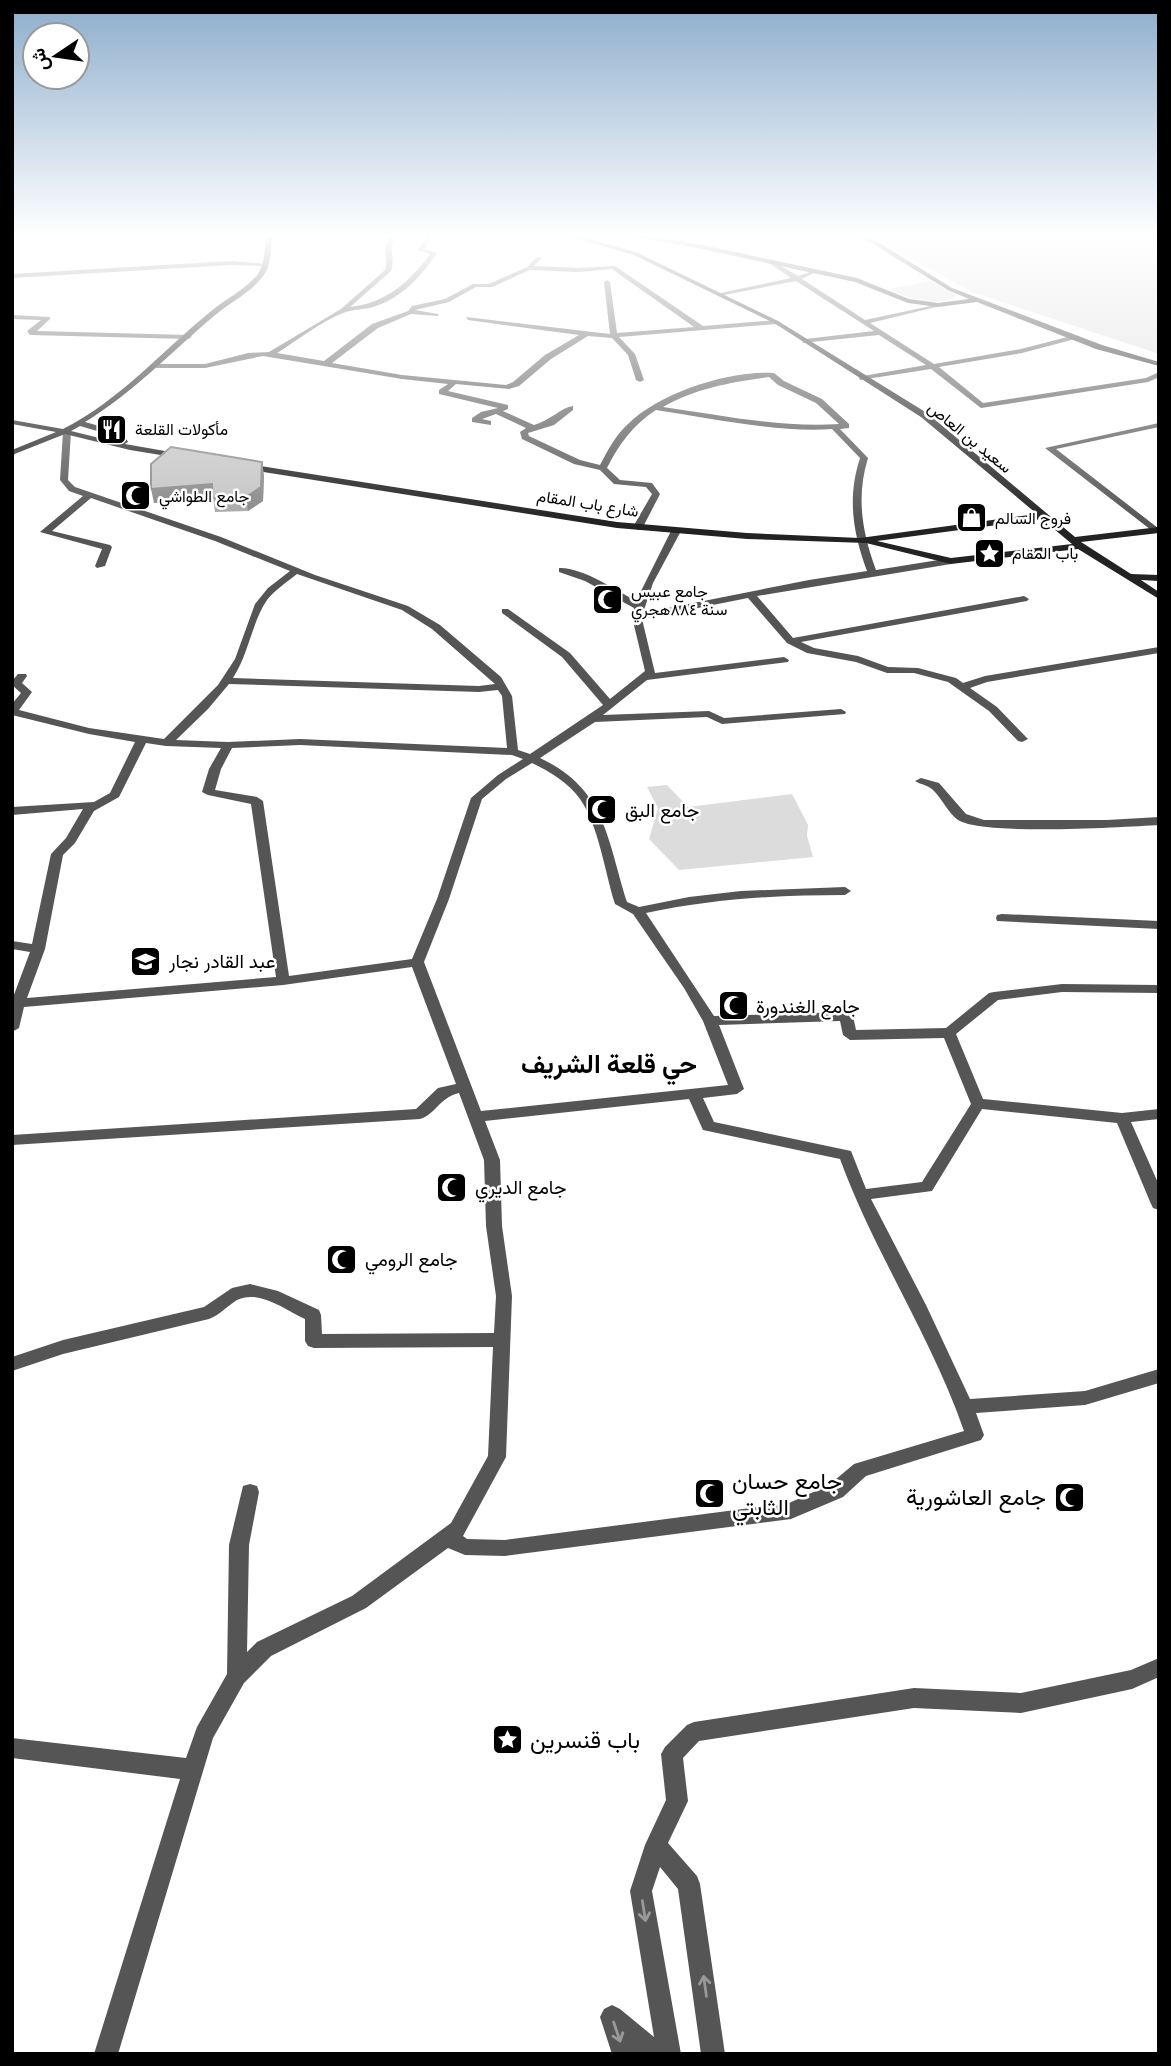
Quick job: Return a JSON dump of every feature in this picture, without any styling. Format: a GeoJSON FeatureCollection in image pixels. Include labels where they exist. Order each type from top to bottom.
{"type":"FeatureCollection","features":[{"type":"Feature","properties":{"kind":"street"},"geometry":{"type":"LineString","coordinates":[[34,329],[30,333],[188,337]]}},
{"type":"Feature","properties":{"kind":"street"},"geometry":{"type":"LineString","coordinates":[[12,453],[82,424],[157,366],[197,329]]}},
{"type":"Feature","properties":{"kind":"street"},"geometry":{"type":"LineString","coordinates":[[270,354],[311,329]]}},
{"type":"Feature","properties":{"kind":"street"},"geometry":{"type":"LineString","coordinates":[[325,364],[371,329]]}},
{"type":"Feature","properties":{"kind":"street"},"geometry":{"type":"LineString","coordinates":[[559,329],[614,335],[683,329]]}},
{"type":"Feature","properties":{"kind":"street"},"geometry":{"type":"LineString","coordinates":[[613,329],[614,335],[631,355],[640,380]]}},
{"type":"Feature","properties":{"kind":"street","name":"سعيد بن العاص"},"geometry":{"type":"LineString","coordinates":[[787,329],[924,415],[1077,543],[1159,596]]}},
{"type":"Feature","properties":{"kind":"street"},"geometry":{"type":"LineString","coordinates":[[875,329],[931,367],[981,406],[1147,380],[1159,374]]}},
{"type":"Feature","properties":{"kind":"street"},"geometry":{"type":"LineString","coordinates":[[1053,329],[1159,364]]}},
{"type":"Feature","properties":{"kind":"street"},"geometry":{"type":"LineString","coordinates":[[488,423],[475,420],[505,407],[442,392],[450,385],[499,388],[516,384],[548,357],[587,333]]}},
{"type":"Feature","properties":{"kind":"street"},"geometry":{"type":"LineString","coordinates":[[805,341],[880,333]]}},
{"type":"Feature","properties":{"kind":"street"},"geometry":{"type":"LineString","coordinates":[[863,378],[1021,351],[1072,337]]}},
{"type":"Feature","properties":{"kind":"street"},"geometry":{"type":"LineString","coordinates":[[157,366],[209,366],[244,358],[254,352],[499,394],[489,402]]}},
{"type":"Feature","properties":{"kind":"street"},"geometry":{"type":"LineString","coordinates":[[603,468],[616,444],[655,408],[695,388],[736,377],[771,375],[781,383],[819,401],[845,426],[746,421],[655,408]]}},
{"type":"Feature","properties":{"kind":"street"},"geometry":{"type":"LineString","coordinates":[[570,408],[551,424],[524,432],[525,437],[577,462],[603,468],[617,481],[649,485],[656,494],[638,527]]}},
{"type":"Feature","properties":{"kind":"street"},"geometry":{"type":"LineString","coordinates":[[497,411],[533,428]]}},
{"type":"Feature","properties":{"kind":"street"},"geometry":{"type":"LineString","coordinates":[[12,422],[130,448],[191,458]]}},
{"type":"Feature","properties":{"kind":"street"},"geometry":{"type":"LineString","coordinates":[[82,424],[116,435],[130,448]]}},
{"type":"Feature","properties":{"kind":"street"},"geometry":{"type":"LineString","coordinates":[[1157,530],[1049,448],[1159,425]]}},
{"type":"Feature","properties":{"kind":"street"},"geometry":{"type":"LineString","coordinates":[[834,427],[864,458],[855,481],[860,541],[873,574]]}},
{"type":"Feature","properties":{"kind":"street"},"geometry":{"type":"LineString","coordinates":[[67,432],[64,480],[72,489],[405,608],[436,627],[477,659],[496,678],[507,696],[513,752]]}},
{"type":"Feature","properties":{"kind":"street","name":"شارع باب المقام"},"geometry":{"type":"LineString","coordinates":[[231,464],[676,531],[860,541],[1044,516]]}},
{"type":"Feature","properties":{"kind":"street"},"geometry":{"type":"LineString","coordinates":[[91,494],[45,532],[107,547],[100,566]]}},
{"type":"Feature","properties":{"kind":"street"},"geometry":{"type":"LineString","coordinates":[[562,570],[588,579],[638,612],[751,596],[808,583],[1157,530]]}},
{"type":"Feature","properties":{"kind":"street"},"geometry":{"type":"LineString","coordinates":[[106,2054],[204,1734],[237,1676],[264,1649],[359,1602],[458,1529],[497,1457],[504,1296],[494,1226],[492,1160],[417,962],[443,899],[477,798],[502,777],[593,719],[650,673],[638,612],[645,586],[676,531]]}},
{"type":"Feature","properties":{"kind":"street"},"geometry":{"type":"LineString","coordinates":[[860,541],[951,561]]}},
{"type":"Feature","properties":{"kind":"street"},"geometry":{"type":"LineString","coordinates":[[166,743],[225,681],[237,665],[259,604],[272,589],[296,571]]}},
{"type":"Feature","properties":{"kind":"street"},"geometry":{"type":"LineString","coordinates":[[1130,577],[1159,578]]}},
{"type":"Feature","properties":{"kind":"street"},"geometry":{"type":"LineString","coordinates":[[751,596],[791,641],[811,651],[858,659],[887,670],[914,670],[952,680],[993,709],[1022,739]]}},
{"type":"Feature","properties":{"kind":"street"},"geometry":{"type":"LineString","coordinates":[[791,641],[1024,599]]}},
{"type":"Feature","properties":{"kind":"street"},"geometry":{"type":"LineString","coordinates":[[505,611],[566,655],[609,705]]}},
{"type":"Feature","properties":{"kind":"street"},"geometry":{"type":"LineString","coordinates":[[963,687],[985,679],[1159,650]]}},
{"type":"Feature","properties":{"kind":"street"},"geometry":{"type":"LineString","coordinates":[[645,677],[784,660]]}},
{"type":"Feature","properties":{"kind":"street"},"geometry":{"type":"LineString","coordinates":[[22,676],[16,683],[27,692],[12,712],[89,731],[166,743],[300,743],[513,752],[534,757],[585,797],[621,904],[638,911],[690,987],[710,1021],[737,1089],[475,1117]]}},
{"type":"Feature","properties":{"kind":"street"},"geometry":{"type":"LineString","coordinates":[[225,681],[480,689],[500,687]]}},
{"type":"Feature","properties":{"kind":"street"},"geometry":{"type":"LineString","coordinates":[[593,719],[709,714],[722,721],[841,712]]}},
{"type":"Feature","properties":{"kind":"street"},"geometry":{"type":"LineString","coordinates":[[12,1028],[15,1004],[38,949],[57,854],[71,840],[89,809],[115,796],[142,739]]}},
{"type":"Feature","properties":{"kind":"street"},"geometry":{"type":"LineString","coordinates":[[228,745],[215,769],[208,792],[257,801],[284,981]]}},
{"type":"Feature","properties":{"kind":"street"},"geometry":{"type":"LineString","coordinates":[[921,781],[935,785],[962,817],[983,824],[1107,824],[1159,821]]}},
{"type":"Feature","properties":{"kind":"street"},"geometry":{"type":"LineString","coordinates":[[12,811],[101,805]]}},
{"type":"Feature","properties":{"kind":"street"},"geometry":{"type":"LineString","coordinates":[[638,911],[670,903],[768,891],[845,891]]}},
{"type":"Feature","properties":{"kind":"street"},"geometry":{"type":"LineString","coordinates":[[1002,918],[1159,925]]}},
{"type":"Feature","properties":{"kind":"street"},"geometry":{"type":"LineString","coordinates":[[12,945],[38,949]]}},
{"type":"Feature","properties":{"kind":"street"},"geometry":{"type":"LineString","coordinates":[[15,1004],[284,981],[417,962]]}},
{"type":"Feature","properties":{"kind":"street"},"geometry":{"type":"LineString","coordinates":[[710,1021],[846,1016],[850,1035],[949,1033],[994,996],[1062,988],[1159,989]]}},
{"type":"Feature","properties":{"kind":"street"},"geometry":{"type":"LineString","coordinates":[[949,1033],[978,1104]]}},
{"type":"Feature","properties":{"kind":"street"},"geometry":{"type":"LineString","coordinates":[[12,1140],[421,1114],[443,1092],[463,1087]]}},
{"type":"Feature","properties":{"kind":"street"},"geometry":{"type":"LineString","coordinates":[[445,1537],[465,1547],[505,1548],[791,1511],[836,1492],[860,1469],[975,1435],[918,1305],[861,1195],[846,1155],[708,1126],[694,1094]]}},
{"type":"Feature","properties":{"kind":"street"},"geometry":{"type":"LineString","coordinates":[[978,1104],[1122,1118],[1159,1114]]}},
{"type":"Feature","properties":{"kind":"street"},"geometry":{"type":"LineString","coordinates":[[861,1195],[927,1187],[978,1104]]}},
{"type":"Feature","properties":{"kind":"street"},"geometry":{"type":"LineString","coordinates":[[1122,1118],[1159,1204]]}},
{"type":"Feature","properties":{"kind":"street"},"geometry":{"type":"LineString","coordinates":[[12,1364],[63,1347],[209,1312],[225,1298],[239,1291],[264,1290],[290,1306],[313,1315],[314,1341],[502,1340]]}},
{"type":"Feature","properties":{"kind":"street"},"geometry":{"type":"LineString","coordinates":[[965,1407],[1085,1398],[1159,1376]]}},
{"type":"Feature","properties":{"kind":"street"},"geometry":{"type":"LineString","coordinates":[[237,1676],[239,1545],[250,1492]]}},
{"type":"Feature","properties":{"kind":"street"},"geometry":{"type":"LineString","coordinates":[[668,2054],[641,1891],[656,1845],[677,1801],[672,1754],[694,1732],[914,1698],[1021,1703],[1132,1679],[1159,1667]]}},
{"type":"Feature","properties":{"kind":"street"},"geometry":{"type":"LineString","coordinates":[[12,1748],[194,1770]]}},
{"type":"Feature","properties":{"kind":"street"},"geometry":{"type":"LineString","coordinates":[[656,1845],[689,1884],[713,2054]]}},
{"type":"Feature","properties":{"kind":"street"},"geometry":{"type":"LineString","coordinates":[[625,2054],[612,2017],[656,2054]]}},
{"type":"Feature","properties":{"kind":"shaded area"},"geometry":{"type":"Polygon","coordinates":[[[1085,329],[1159,329],[1159,354],[1085,329]]]}},
{"type":"Feature","properties":{"kind":"shaded area"},"geometry":{"type":"Polygon","coordinates":[[[667,785],[688,807],[792,794],[808,825],[807,836],[813,857],[679,870],[649,839],[658,808],[647,787],[667,785]]]}},
{"type":"Feature","properties":{"kind":"building"},"geometry":{"type":"Polygon","coordinates":[[[171,447],[262,462],[261,487],[246,497],[213,498],[212,484],[151,489],[151,464],[171,447]]]}},
{"type":"Feature","properties":{"kind":"place","name":"مأكولات القلعة"},"geometry":{"type":"Point","coordinates":[112,429]}},
{"type":"Feature","properties":{"kind":"place","name":"جامع الطواشي"},"geometry":{"type":"Point","coordinates":[136,496]}},
{"type":"Feature","properties":{"kind":"place","name":"فروج السالم"},"geometry":{"type":"Point","coordinates":[972,518]}},
{"type":"Feature","properties":{"kind":"place","name":"باب المقام"},"geometry":{"type":"Point","coordinates":[989,553]}},
{"type":"Feature","properties":{"kind":"place","name":"جامع عبيس سنة ٨٨٤هجري"},"geometry":{"type":"Point","coordinates":[608,600]}},
{"type":"Feature","properties":{"kind":"place","name":"جامع البق"},"geometry":{"type":"Point","coordinates":[602,810]}},
{"type":"Feature","properties":{"kind":"place","name":"عبد القادر نجار"},"geometry":{"type":"Point","coordinates":[146,961]}},
{"type":"Feature","properties":{"kind":"place","name":"جامع الغندورة"},"geometry":{"type":"Point","coordinates":[733,1006]}},
{"type":"Feature","properties":{"kind":"place","name":"جامع الديري"},"geometry":{"type":"Point","coordinates":[452,1187]}},
{"type":"Feature","properties":{"kind":"place","name":"جامع الرومي"},"geometry":{"type":"Point","coordinates":[342,1259]}},
{"type":"Feature","properties":{"kind":"place","name":"جامع حسان الثابتي"},"geometry":{"type":"Point","coordinates":[709,1494]}},
{"type":"Feature","properties":{"kind":"place","name":"جامع العاشورية"},"geometry":{"type":"Point","coordinates":[1069,1497]}},
{"type":"Feature","properties":{"kind":"place","name":"باب قنسرين"},"geometry":{"type":"Point","coordinates":[507,1740]}},
{"type":"Feature","properties":{"kind":"district","name":"حي قلعة الشريف"},"geometry":{"type":"Point","coordinates":[609,1064]}}]}
